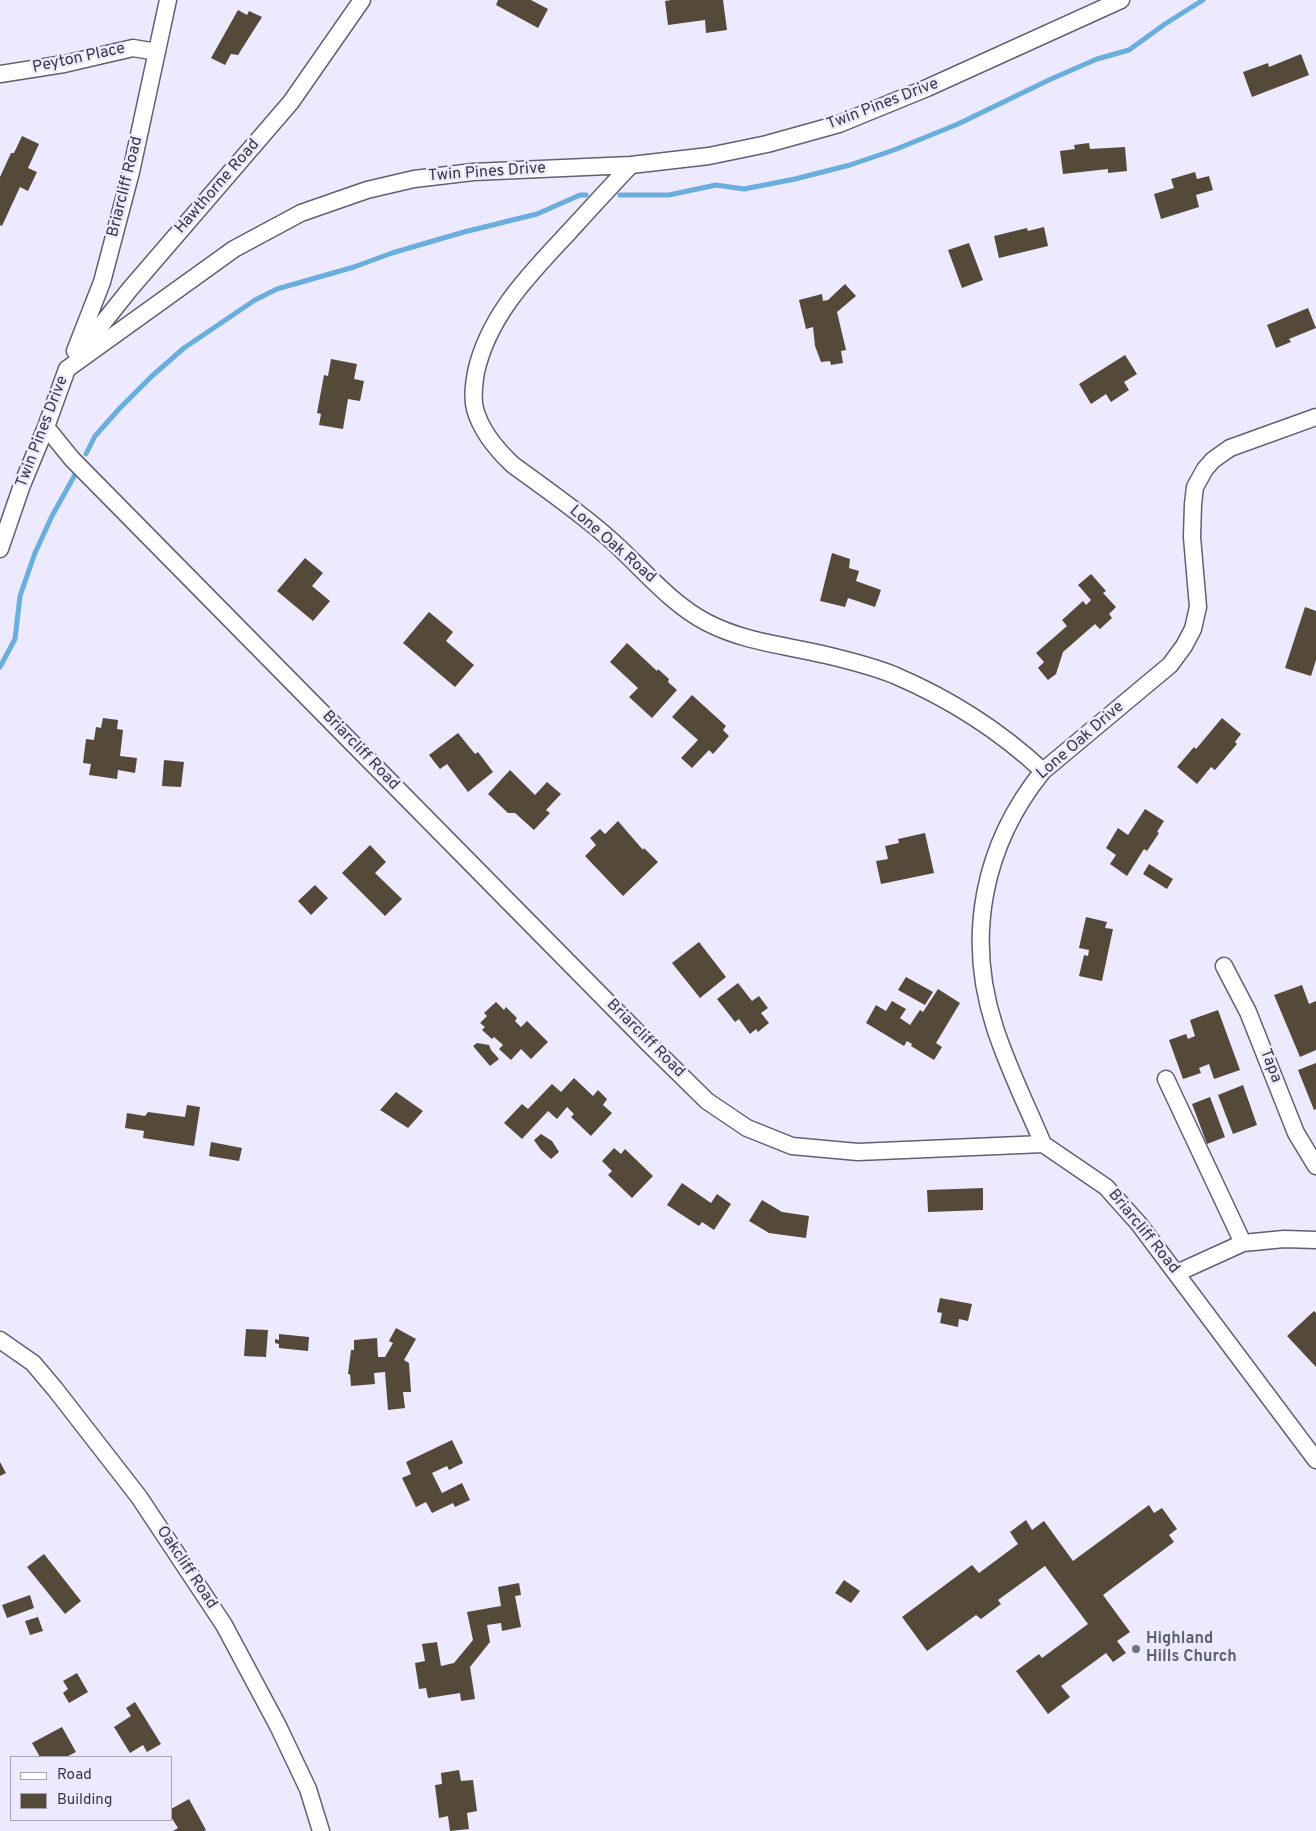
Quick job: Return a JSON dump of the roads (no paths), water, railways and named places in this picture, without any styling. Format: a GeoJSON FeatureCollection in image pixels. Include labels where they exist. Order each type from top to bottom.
{"type":"FeatureCollection","features":[{"type":"Feature","properties":{"kind":"street","name":"Briarcliff Road"},"geometry":{"type":"LineString","coordinates":[[67,369],[102,282],[131,172],[168,0]]}},
{"type":"Feature","properties":{"kind":"street","name":"Hawthorne Road"},"geometry":{"type":"LineString","coordinates":[[67,369],[130,289],[291,102],[362,0]]}},
{"type":"Feature","properties":{"kind":"street","name":"Twin Pines Drive"},"geometry":{"type":"LineString","coordinates":[[0,549],[22,485],[67,369],[234,249],[309,210],[367,190],[414,179],[473,172],[631,165],[709,156],[767,144],[839,124],[927,88],[1121,0]]}},
{"type":"Feature","properties":{"kind":"street","name":"Peyton Place"},"geometry":{"type":"LineString","coordinates":[[0,74],[64,64],[133,48],[157,52]]}},
{"type":"Feature","properties":{"kind":"street","name":"Lone Oak Road"},"geometry":{"type":"LineString","coordinates":[[631,165],[530,274],[496,320],[480,355],[473,387],[475,409],[484,430],[498,451],[513,465],[610,540],[674,600],[705,622],[739,637],[825,655],[893,674],[934,694],[981,722],[1019,749],[1043,771]]}},
{"type":"Feature","properties":{"kind":"street","name":"Lone Oak Drive"},"geometry":{"type":"LineString","coordinates":[[1044,1144],[1009,1067],[994,1028],[983,983],[981,947],[985,887],[996,851],[1016,808],[1043,771],[1170,665],[1184,646],[1193,629],[1198,607],[1192,537],[1193,504],[1195,487],[1205,469],[1213,460],[1230,448],[1316,417]]}},
{"type":"Feature","properties":{"kind":"street","name":"Briarcliff Road"},"geometry":{"type":"LineString","coordinates":[[46,427],[72,459],[707,1101],[747,1128],[792,1146],[858,1152],[1044,1144],[1106,1186],[1139,1224],[1316,1460]]}},
{"type":"Feature","properties":{"kind":"street","name":"Tapa"},"geometry":{"type":"LineString","coordinates":[[1224,966],[1248,1012],[1296,1133],[1316,1166]]}},
{"type":"Feature","properties":{"kind":"street"},"geometry":{"type":"LineString","coordinates":[[1166,1079],[1243,1243]]}},
{"type":"Feature","properties":{"kind":"street"},"geometry":{"type":"LineString","coordinates":[[1177,1273],[1243,1243],[1284,1239],[1316,1240]]}},
{"type":"Feature","properties":{"kind":"street","name":"Oakcliff Road"},"geometry":{"type":"LineString","coordinates":[[0,1340],[34,1363],[139,1497],[224,1624],[308,1789],[321,1831]]}},
{"type":"Feature","properties":{"kind":"waterway"},"geometry":{"type":"LineString","coordinates":[[620,195],[669,195],[716,185],[744,189],[795,179],[850,165],[894,150],[958,124],[1097,59],[1129,50],[1203,0]]}},
{"type":"Feature","properties":{"kind":"waterway"},"geometry":{"type":"LineString","coordinates":[[86,454],[95,436],[152,376],[184,348],[255,300],[277,289],[464,232],[537,214],[580,195],[586,195]]}},
{"type":"Feature","properties":{"kind":"waterway"},"geometry":{"type":"LineString","coordinates":[[0,667],[15,639],[20,596],[35,553],[52,516],[77,471]]}},
{"type":"Feature","properties":{"kind":"place","name":"Highland Hills Church"},"geometry":{"type":"Point","coordinates":[1136,1649]}}]}
